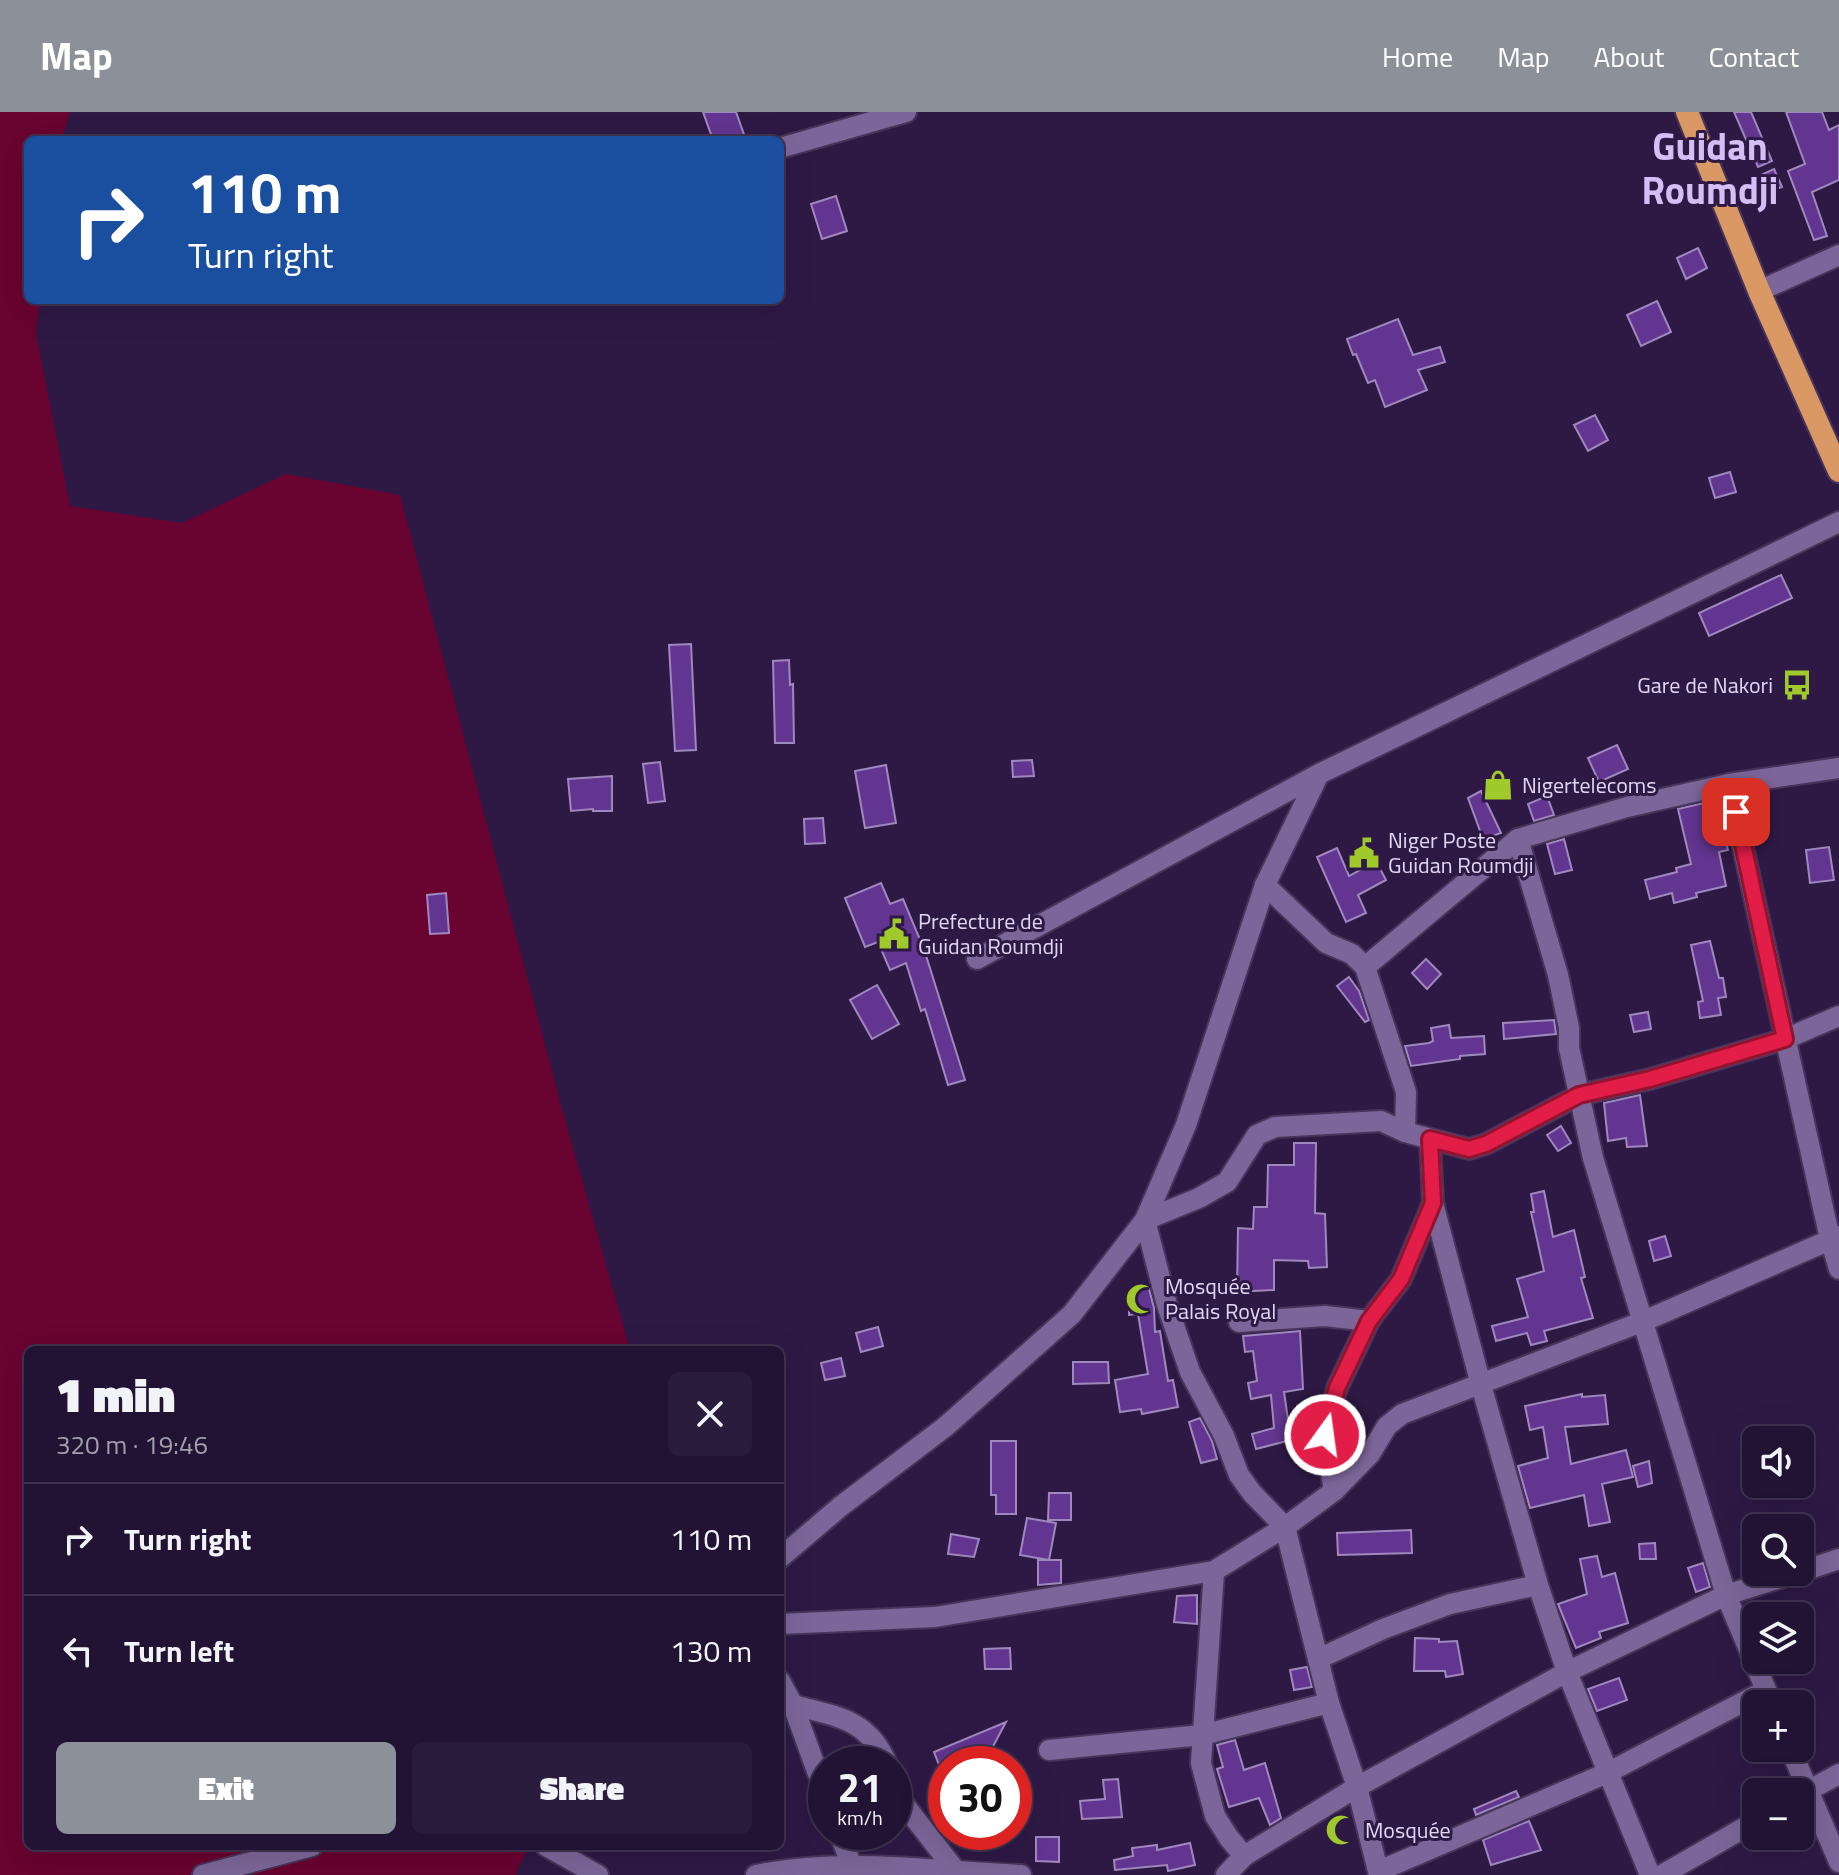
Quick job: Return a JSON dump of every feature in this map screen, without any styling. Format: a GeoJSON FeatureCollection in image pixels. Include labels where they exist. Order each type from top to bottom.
{"type":"FeatureCollection","features":[{"type":"Feature","properties":{"kind":"highway"},"geometry":{"type":"LineString","coordinates":[[1687,112],[1759,291],[1839,471]]}},
{"type":"Feature","properties":{"kind":"street"},"geometry":{"type":"LineString","coordinates":[[784,147],[906,112]]}},
{"type":"Feature","properties":{"kind":"street"},"geometry":{"type":"LineString","coordinates":[[1759,291],[1839,255]]}},
{"type":"Feature","properties":{"kind":"street"},"geometry":{"type":"LineString","coordinates":[[977,959],[1319,774],[1839,522]]}},
{"type":"Feature","properties":{"kind":"street"},"geometry":{"type":"LineString","coordinates":[[1365,967],[1518,839],[1627,807],[1729,784],[1839,768]]}},
{"type":"Feature","properties":{"kind":"street"},"geometry":{"type":"LineString","coordinates":[[784,1555],[841,1506],[945,1427],[1072,1314],[1145,1220],[1186,1125],[1265,885],[1319,774]]}},
{"type":"Feature","properties":{"kind":"street"},"geometry":{"type":"LineString","coordinates":[[1729,784],[1839,1269]]}},
{"type":"Feature","properties":{"kind":"street"},"geometry":{"type":"LineString","coordinates":[[1518,839],[1558,975],[1593,1158],[1726,1595],[1766,1690]]}},
{"type":"Feature","properties":{"kind":"street"},"geometry":{"type":"LineString","coordinates":[[1265,885],[1326,943],[1352,954],[1365,967],[1406,1092],[1405,1132]]}},
{"type":"Feature","properties":{"kind":"street"},"geometry":{"type":"LineString","coordinates":[[1145,1220],[1199,1198],[1227,1182],[1257,1135],[1275,1127],[1381,1121],[1405,1132],[1469,1149],[1486,1144],[1579,1095],[1650,1079],[1785,1039],[1839,1016]]}},
{"type":"Feature","properties":{"kind":"street"},"geometry":{"type":"LineString","coordinates":[[1430,1139],[1433,1203],[1538,1585],[1567,1672],[1650,1875]]}},
{"type":"Feature","properties":{"kind":"street"},"geometry":{"type":"LineString","coordinates":[[1334,1491],[1325,1435],[1337,1388],[1369,1321],[1401,1279],[1433,1203]]}},
{"type":"Feature","properties":{"kind":"street"},"geometry":{"type":"LineString","coordinates":[[1145,1220],[1167,1305],[1190,1372],[1224,1436],[1239,1475],[1285,1527],[1329,1703],[1357,1787],[1379,1873],[1742,1710]]}},
{"type":"Feature","properties":{"kind":"street"},"geometry":{"type":"LineString","coordinates":[[784,1624],[935,1617],[1214,1571],[1285,1527],[1334,1491],[1370,1454],[1387,1426],[1402,1414],[1644,1321],[1834,1238]]}},
{"type":"Feature","properties":{"kind":"street"},"geometry":{"type":"LineString","coordinates":[[1239,1322],[1325,1316],[1369,1321]]}},
{"type":"Feature","properties":{"kind":"street"},"geometry":{"type":"LineString","coordinates":[[1814,1567],[1839,1559]]}},
{"type":"Feature","properties":{"kind":"street"},"geometry":{"type":"LineString","coordinates":[[1214,1571],[1201,1763],[1215,1816],[1244,1856]]}},
{"type":"Feature","properties":{"kind":"street"},"geometry":{"type":"LineString","coordinates":[[1318,1659],[1383,1629],[1450,1604],[1538,1585]]}},
{"type":"Feature","properties":{"kind":"street"},"geometry":{"type":"LineString","coordinates":[[1226,1875],[1244,1856],[1357,1787],[1567,1672],[1726,1595],[1755,1586]]}},
{"type":"Feature","properties":{"kind":"street"},"geometry":{"type":"LineString","coordinates":[[784,1688],[808,1746]]}},
{"type":"Feature","properties":{"kind":"street"},"geometry":{"type":"LineString","coordinates":[[1049,1750],[1202,1735],[1329,1703]]}},
{"type":"Feature","properties":{"kind":"street"},"geometry":{"type":"LineString","coordinates":[[793,1705],[848,1719],[869,1733],[877,1746]]}},
{"type":"Feature","properties":{"kind":"street"},"geometry":{"type":"LineString","coordinates":[[1814,1788],[1839,1774]]}},
{"type":"Feature","properties":{"kind":"street"},"geometry":{"type":"LineString","coordinates":[[1814,1813],[1839,1862]]}},
{"type":"Feature","properties":{"kind":"street"},"geometry":{"type":"LineString","coordinates":[[912,1815],[958,1873]]}},
{"type":"Feature","properties":{"kind":"street"},"geometry":{"type":"LineString","coordinates":[[1662,1875],[1742,1829]]}},
{"type":"Feature","properties":{"kind":"street"},"geometry":{"type":"LineString","coordinates":[[203,1875],[297,1850]]}},
{"type":"Feature","properties":{"kind":"street"},"geometry":{"type":"LineString","coordinates":[[553,1850],[598,1875]]}},
{"type":"Feature","properties":{"kind":"street"},"geometry":{"type":"LineString","coordinates":[[845,1850],[853,1871]]}},
{"type":"Feature","properties":{"kind":"street"},"geometry":{"type":"LineString","coordinates":[[756,1875],[775,1871],[853,1871],[1021,1875]]}},
{"type":"Feature","properties":{"kind":"shaded area"},"geometry":{"type":"Polygon","coordinates":[[[0,112],[70,112],[63,136],[24,136],[24,304],[40,304],[36,334],[70,506],[182,523],[286,474],[400,495],[560,1102],[629,1346],[24,1346],[24,1850],[527,1850],[517,1875],[0,1875],[0,112]]]}},
{"type":"Feature","properties":{"kind":"building"},"geometry":{"type":"Polygon","coordinates":[[[703,112],[736,112],[745,136],[712,136],[703,112]]]}},
{"type":"Feature","properties":{"kind":"building"},"geometry":{"type":"Polygon","coordinates":[[[1734,112],[1751,112],[1772,161],[1758,167],[1734,112]]]}},
{"type":"Feature","properties":{"kind":"building"},"geometry":{"type":"Polygon","coordinates":[[[1786,112],[1822,112],[1829,130],[1839,125],[1839,180],[1812,192],[1827,236],[1814,240],[1788,171],[1805,164],[1786,112]]]}},
{"type":"Feature","properties":{"kind":"building"},"geometry":{"type":"Polygon","coordinates":[[[1774,169],[1782,187],[1768,192],[1761,175],[1774,169]]]}},
{"type":"Feature","properties":{"kind":"building"},"geometry":{"type":"Polygon","coordinates":[[[836,196],[847,231],[822,239],[811,204],[836,196]]]}},
{"type":"Feature","properties":{"kind":"building"},"geometry":{"type":"Polygon","coordinates":[[[1698,248],[1707,268],[1686,279],[1677,258],[1698,248]]]}},
{"type":"Feature","properties":{"kind":"building"},"geometry":{"type":"Polygon","coordinates":[[[1657,301],[1671,332],[1641,346],[1627,315],[1657,301]]]}},
{"type":"Feature","properties":{"kind":"building"},"geometry":{"type":"Polygon","coordinates":[[[1398,319],[1413,355],[1440,347],[1445,362],[1418,370],[1427,390],[1385,407],[1375,380],[1368,383],[1347,339],[1398,319]]]}},
{"type":"Feature","properties":{"kind":"building"},"geometry":{"type":"Polygon","coordinates":[[[1595,415],[1608,440],[1588,451],[1574,425],[1595,415]]]}},
{"type":"Feature","properties":{"kind":"building"},"geometry":{"type":"Polygon","coordinates":[[[1730,472],[1736,492],[1715,498],[1709,478],[1730,472]]]}},
{"type":"Feature","properties":{"kind":"building"},"geometry":{"type":"Polygon","coordinates":[[[1781,575],[1792,598],[1709,636],[1699,613],[1781,575]]]}},
{"type":"Feature","properties":{"kind":"building"},"geometry":{"type":"Polygon","coordinates":[[[691,644],[696,750],[675,751],[669,645],[691,644]]]}},
{"type":"Feature","properties":{"kind":"building"},"geometry":{"type":"Polygon","coordinates":[[[789,660],[790,685],[793,684],[794,743],[775,743],[773,661],[789,660]]]}},
{"type":"Feature","properties":{"kind":"building"},"geometry":{"type":"Polygon","coordinates":[[[1617,745],[1628,769],[1599,782],[1588,758],[1617,745]]]}},
{"type":"Feature","properties":{"kind":"building"},"geometry":{"type":"Polygon","coordinates":[[[1032,760],[1034,776],[1013,777],[1012,761],[1032,760]]]}},
{"type":"Feature","properties":{"kind":"building"},"geometry":{"type":"Polygon","coordinates":[[[660,762],[665,801],[648,803],[643,764],[660,762]]]}},
{"type":"Feature","properties":{"kind":"building"},"geometry":{"type":"Polygon","coordinates":[[[886,765],[896,823],[865,828],[855,771],[886,765]]]}},
{"type":"Feature","properties":{"kind":"building"},"geometry":{"type":"Polygon","coordinates":[[[612,776],[612,811],[571,811],[568,779],[612,776]]]}},
{"type":"Feature","properties":{"kind":"building"},"geometry":{"type":"Polygon","coordinates":[[[1481,791],[1501,833],[1483,839],[1468,798],[1481,791]]]}},
{"type":"Feature","properties":{"kind":"building"},"geometry":{"type":"Polygon","coordinates":[[[1547,796],[1554,815],[1534,821],[1528,804],[1547,796]]]}},
{"type":"Feature","properties":{"kind":"building"},"geometry":{"type":"Polygon","coordinates":[[[1717,800],[1728,850],[1719,852],[1726,886],[1696,893],[1697,897],[1674,903],[1672,893],[1650,899],[1645,880],[1677,872],[1676,868],[1691,864],[1678,809],[1717,800]]]}},
{"type":"Feature","properties":{"kind":"building"},"geometry":{"type":"Polygon","coordinates":[[[823,818],[825,843],[805,844],[804,819],[823,818]]]}},
{"type":"Feature","properties":{"kind":"building"},"geometry":{"type":"Polygon","coordinates":[[[1564,839],[1572,870],[1555,874],[1547,844],[1564,839]]]}},
{"type":"Feature","properties":{"kind":"building"},"geometry":{"type":"Polygon","coordinates":[[[1829,847],[1834,880],[1810,883],[1806,850],[1829,847]]]}},
{"type":"Feature","properties":{"kind":"building"},"geometry":{"type":"Polygon","coordinates":[[[1337,848],[1349,876],[1376,861],[1386,880],[1358,895],[1366,913],[1346,922],[1317,857],[1337,848]]]}},
{"type":"Feature","properties":{"kind":"building"},"geometry":{"type":"Polygon","coordinates":[[[881,883],[890,904],[903,899],[924,949],[965,1080],[948,1085],[925,1009],[921,1011],[906,963],[890,970],[878,942],[865,947],[845,898],[881,883]]]}},
{"type":"Feature","properties":{"kind":"building"},"geometry":{"type":"Polygon","coordinates":[[[446,893],[449,933],[430,934],[427,895],[446,893]]]}},
{"type":"Feature","properties":{"kind":"building"},"geometry":{"type":"Polygon","coordinates":[[[1710,941],[1726,997],[1718,998],[1721,1015],[1700,1018],[1698,1002],[1703,1001],[1691,945],[1710,941]]]}},
{"type":"Feature","properties":{"kind":"building"},"geometry":{"type":"Polygon","coordinates":[[[1426,959],[1441,974],[1427,989],[1412,973],[1426,959]]]}},
{"type":"Feature","properties":{"kind":"building"},"geometry":{"type":"Polygon","coordinates":[[[1349,977],[1359,991],[1369,1020],[1365,1022],[1337,986],[1349,977]]]}},
{"type":"Feature","properties":{"kind":"building"},"geometry":{"type":"Polygon","coordinates":[[[877,985],[899,1024],[872,1039],[850,1000],[877,985]]]}},
{"type":"Feature","properties":{"kind":"building"},"geometry":{"type":"Polygon","coordinates":[[[1648,1012],[1651,1029],[1634,1032],[1630,1015],[1648,1012]]]}},
{"type":"Feature","properties":{"kind":"building"},"geometry":{"type":"Polygon","coordinates":[[[1554,1020],[1556,1034],[1504,1039],[1503,1023],[1554,1020]]]}},
{"type":"Feature","properties":{"kind":"building"},"geometry":{"type":"Polygon","coordinates":[[[1449,1025],[1451,1038],[1484,1036],[1485,1054],[1411,1066],[1405,1046],[1429,1043],[1433,1041],[1431,1028],[1449,1025]]]}},
{"type":"Feature","properties":{"kind":"building"},"geometry":{"type":"Polygon","coordinates":[[[1640,1095],[1647,1146],[1627,1147],[1626,1138],[1608,1141],[1604,1103],[1640,1095]]]}},
{"type":"Feature","properties":{"kind":"building"},"geometry":{"type":"Polygon","coordinates":[[[1561,1126],[1571,1143],[1558,1151],[1547,1135],[1561,1126]]]}},
{"type":"Feature","properties":{"kind":"building"},"geometry":{"type":"Polygon","coordinates":[[[1294,1143],[1316,1143],[1315,1213],[1325,1214],[1327,1267],[1309,1268],[1308,1261],[1274,1260],[1274,1290],[1237,1292],[1238,1228],[1253,1229],[1254,1207],[1267,1207],[1268,1165],[1294,1165],[1294,1143]]]}},
{"type":"Feature","properties":{"kind":"building"},"geometry":{"type":"Polygon","coordinates":[[[1544,1191],[1553,1237],[1574,1230],[1585,1277],[1581,1278],[1593,1318],[1544,1331],[1547,1341],[1531,1345],[1527,1333],[1496,1341],[1492,1326],[1528,1317],[1517,1279],[1544,1271],[1531,1212],[1534,1212],[1531,1194],[1544,1191]]]}},
{"type":"Feature","properties":{"kind":"building"},"geometry":{"type":"Polygon","coordinates":[[[1665,1236],[1671,1256],[1654,1261],[1649,1241],[1665,1236]]]}},
{"type":"Feature","properties":{"kind":"building"},"geometry":{"type":"Polygon","coordinates":[[[1129,1289],[1149,1289],[1155,1332],[1160,1331],[1168,1381],[1173,1380],[1178,1407],[1142,1414],[1141,1409],[1120,1412],[1115,1380],[1148,1374],[1138,1314],[1129,1315],[1129,1289]]]}},
{"type":"Feature","properties":{"kind":"building"},"geometry":{"type":"Polygon","coordinates":[[[878,1327],[883,1346],[861,1352],[856,1333],[878,1327]]]}},
{"type":"Feature","properties":{"kind":"building"},"geometry":{"type":"Polygon","coordinates":[[[1300,1331],[1303,1389],[1284,1392],[1291,1440],[1256,1449],[1252,1434],[1274,1428],[1271,1395],[1251,1399],[1248,1383],[1257,1381],[1253,1351],[1245,1352],[1243,1336],[1300,1331]]]}},
{"type":"Feature","properties":{"kind":"building"},"geometry":{"type":"Polygon","coordinates":[[[841,1358],[845,1376],[825,1380],[821,1363],[841,1358]]]}},
{"type":"Feature","properties":{"kind":"building"},"geometry":{"type":"Polygon","coordinates":[[[1073,1362],[1108,1362],[1109,1383],[1073,1384],[1073,1362]]]}},
{"type":"Feature","properties":{"kind":"building"},"geometry":{"type":"Polygon","coordinates":[[[1582,1394],[1582,1397],[1605,1395],[1608,1424],[1565,1427],[1571,1464],[1626,1450],[1633,1477],[1602,1484],[1610,1522],[1589,1526],[1584,1495],[1530,1508],[1518,1466],[1548,1458],[1543,1427],[1530,1430],[1525,1406],[1582,1394]]]}},
{"type":"Feature","properties":{"kind":"building"},"geometry":{"type":"Polygon","coordinates":[[[1200,1418],[1217,1459],[1201,1463],[1189,1422],[1200,1418]]]}},
{"type":"Feature","properties":{"kind":"building"},"geometry":{"type":"Polygon","coordinates":[[[991,1441],[1016,1441],[1016,1514],[996,1514],[996,1495],[991,1495],[991,1441]]]}},
{"type":"Feature","properties":{"kind":"building"},"geometry":{"type":"Polygon","coordinates":[[[1649,1461],[1652,1483],[1638,1487],[1633,1466],[1649,1461]]]}},
{"type":"Feature","properties":{"kind":"building"},"geometry":{"type":"Polygon","coordinates":[[[1049,1493],[1071,1493],[1071,1520],[1048,1520],[1049,1493]]]}},
{"type":"Feature","properties":{"kind":"building"},"geometry":{"type":"Polygon","coordinates":[[[1027,1518],[1056,1523],[1049,1560],[1020,1555],[1027,1518]]]}},
{"type":"Feature","properties":{"kind":"building"},"geometry":{"type":"Polygon","coordinates":[[[1411,1530],[1412,1553],[1338,1555],[1337,1533],[1411,1530]]]}},
{"type":"Feature","properties":{"kind":"building"},"geometry":{"type":"Polygon","coordinates":[[[951,1534],[979,1539],[974,1557],[948,1554],[951,1534]]]}},
{"type":"Feature","properties":{"kind":"building"},"geometry":{"type":"Polygon","coordinates":[[[1655,1543],[1656,1559],[1640,1559],[1639,1544],[1655,1543]]]}},
{"type":"Feature","properties":{"kind":"building"},"geometry":{"type":"Polygon","coordinates":[[[1597,1556],[1602,1577],[1615,1573],[1628,1623],[1599,1632],[1601,1638],[1576,1648],[1558,1604],[1587,1594],[1580,1559],[1597,1556]]]}},
{"type":"Feature","properties":{"kind":"building"},"geometry":{"type":"Polygon","coordinates":[[[1038,1560],[1061,1560],[1061,1583],[1038,1585],[1038,1560]]]}},
{"type":"Feature","properties":{"kind":"building"},"geometry":{"type":"Polygon","coordinates":[[[1703,1563],[1710,1587],[1696,1592],[1688,1568],[1703,1563]]]}},
{"type":"Feature","properties":{"kind":"building"},"geometry":{"type":"Polygon","coordinates":[[[1197,1595],[1197,1624],[1174,1622],[1177,1596],[1197,1595]]]}},
{"type":"Feature","properties":{"kind":"building"},"geometry":{"type":"Polygon","coordinates":[[[1415,1638],[1457,1641],[1463,1674],[1446,1677],[1445,1671],[1414,1671],[1415,1638]]]}},
{"type":"Feature","properties":{"kind":"building"},"geometry":{"type":"Polygon","coordinates":[[[1010,1648],[1011,1669],[985,1669],[984,1649],[1010,1648]]]}},
{"type":"Feature","properties":{"kind":"building"},"geometry":{"type":"Polygon","coordinates":[[[1307,1667],[1312,1687],[1294,1690],[1290,1670],[1307,1667]]]}},
{"type":"Feature","properties":{"kind":"building"},"geometry":{"type":"Polygon","coordinates":[[[1619,1678],[1627,1700],[1597,1711],[1588,1689],[1619,1678]]]}},
{"type":"Feature","properties":{"kind":"building"},"geometry":{"type":"Polygon","coordinates":[[[1006,1722],[993,1746],[948,1746],[1006,1722]]]}},
{"type":"Feature","properties":{"kind":"building"},"geometry":{"type":"Polygon","coordinates":[[[1235,1740],[1244,1770],[1265,1763],[1281,1818],[1270,1825],[1259,1798],[1229,1807],[1217,1769],[1223,1767],[1217,1745],[1235,1740]]]}},
{"type":"Feature","properties":{"kind":"building"},"geometry":{"type":"Polygon","coordinates":[[[1118,1779],[1122,1817],[1082,1819],[1080,1801],[1105,1799],[1103,1780],[1118,1779]]]}},
{"type":"Feature","properties":{"kind":"building"},"geometry":{"type":"Polygon","coordinates":[[[1516,1791],[1519,1797],[1476,1815],[1474,1809],[1516,1791]]]}},
{"type":"Feature","properties":{"kind":"building"},"geometry":{"type":"Polygon","coordinates":[[[1529,1821],[1541,1850],[1491,1865],[1483,1840],[1529,1821]]]}},
{"type":"Feature","properties":{"kind":"building"},"geometry":{"type":"Polygon","coordinates":[[[1036,1837],[1059,1837],[1059,1862],[1036,1861],[1036,1837]]]}},
{"type":"Feature","properties":{"kind":"building"},"geometry":{"type":"Polygon","coordinates":[[[1190,1843],[1195,1865],[1168,1871],[1167,1865],[1115,1870],[1114,1860],[1133,1856],[1132,1848],[1157,1845],[1157,1850],[1190,1843]]]}},
{"type":"Feature","properties":{"kind":"place","name":"Gare de Nakori"},"geometry":{"type":"Point","coordinates":[1797,685]}},
{"type":"Feature","properties":{"kind":"place","name":"Nigertelecoms"},"geometry":{"type":"Point","coordinates":[1498,785]}},
{"type":"Feature","properties":{"kind":"place","name":"Niger Poste Guidan Roumdji"},"geometry":{"type":"Point","coordinates":[1364,853]}},
{"type":"Feature","properties":{"kind":"place","name":"Prefecture de Guidan Roumdji"},"geometry":{"type":"Point","coordinates":[894,934]}},
{"type":"Feature","properties":{"kind":"place","name":"Mosquée Palais Royal"},"geometry":{"type":"Point","coordinates":[1141,1299]}},
{"type":"Feature","properties":{"kind":"place","name":"Mosquée"},"geometry":{"type":"Point","coordinates":[1341,1830]}},
{"type":"Feature","properties":{"kind":"district","name":"Guidan Roumdji"},"geometry":{"type":"Point","coordinates":[1710,169]}},
{"type":"Feature","properties":{"kind":"route"},"geometry":{"type":"LineString","coordinates":[[1325,1435],[1337,1388],[1369,1321],[1401,1279],[1433,1203],[1430,1139],[1469,1149],[1486,1144],[1579,1095],[1650,1079],[1785,1039],[1736,812]]}}]}
